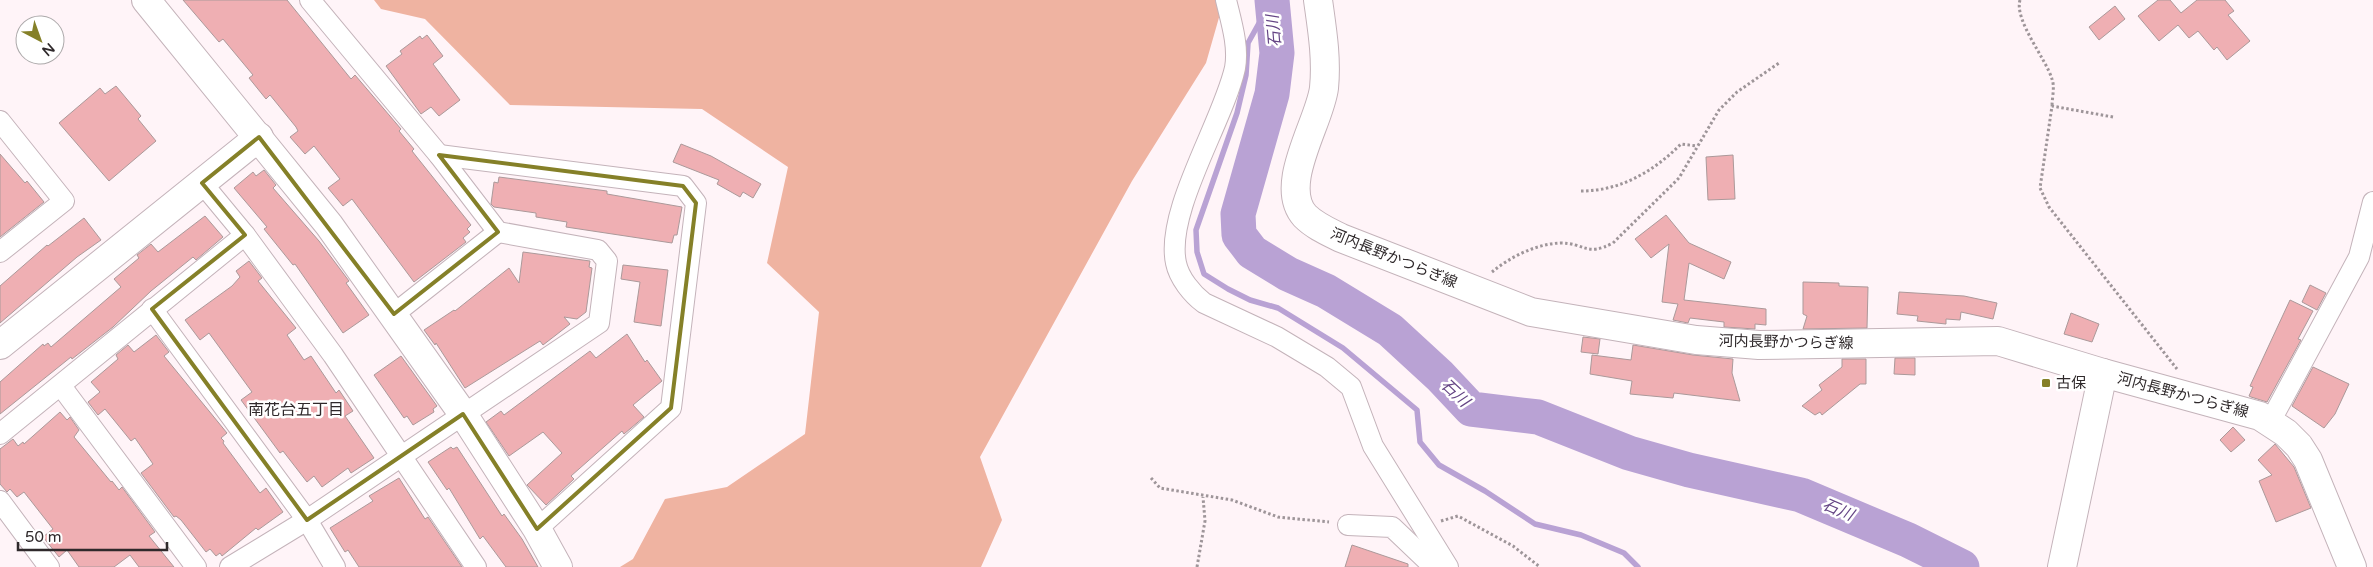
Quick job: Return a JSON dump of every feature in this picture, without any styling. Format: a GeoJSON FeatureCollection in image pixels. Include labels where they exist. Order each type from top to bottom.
{"type":"FeatureCollection","features":[{"type":"Feature","properties":{"kind":"main road"},"geometry":{"type":"LineString","coordinates":[[146,0],[329,225],[394,314],[463,414],[537,529],[558,567]]}},
{"type":"Feature","properties":{"kind":"main road","name":"河内長野かつらぎ線"},"geometry":{"type":"LineString","coordinates":[[1318,0],[1325,45],[1324,90],[1298,171],[1295,194],[1304,215],[1319,226],[1341,238],[1531,312],[1696,340],[1759,345],[1998,341],[2103,373],[2260,416],[2286,433],[2299,446],[2308,460],[2352,567]]}},
{"type":"Feature","properties":{"kind":"main road"},"geometry":{"type":"LineString","coordinates":[[0,345],[259,137]]}},
{"type":"Feature","properties":{"kind":"main road"},"geometry":{"type":"LineString","coordinates":[[2062,567],[2103,373]]}},
{"type":"Feature","properties":{"kind":"street"},"geometry":{"type":"LineString","coordinates":[[230,567],[306,520],[599,323],[607,260],[598,250],[498,232],[439,154],[310,0]]}},
{"type":"Feature","properties":{"kind":"street"},"geometry":{"type":"LineString","coordinates":[[1226,0],[1234,33],[1235,66],[1225,103],[1184,200],[1176,231],[1176,263],[1190,290],[1204,303],[1277,337],[1327,367],[1350,387],[1373,446],[1448,567]]}},
{"type":"Feature","properties":{"kind":"street"},"geometry":{"type":"LineString","coordinates":[[0,122],[64,201],[0,252]]}},
{"type":"Feature","properties":{"kind":"street"},"geometry":{"type":"LineString","coordinates":[[439,154],[683,186],[696,203],[671,408],[537,529]]}},
{"type":"Feature","properties":{"kind":"street"},"geometry":{"type":"LineString","coordinates":[[202,183],[246,235],[333,355],[476,567]]}},
{"type":"Feature","properties":{"kind":"street"},"geometry":{"type":"LineString","coordinates":[[2270,422],[2366,255],[2373,202]]}},
{"type":"Feature","properties":{"kind":"street"},"geometry":{"type":"LineString","coordinates":[[394,314],[498,232]]}},
{"type":"Feature","properties":{"kind":"street"},"geometry":{"type":"LineString","coordinates":[[0,434],[61,386],[152,309],[246,235]]}},
{"type":"Feature","properties":{"kind":"street"},"geometry":{"type":"LineString","coordinates":[[152,309],[306,520],[335,567]]}},
{"type":"Feature","properties":{"kind":"street"},"geometry":{"type":"LineString","coordinates":[[61,386],[196,567]]}},
{"type":"Feature","properties":{"kind":"street"},"geometry":{"type":"LineString","coordinates":[[0,501],[49,567]]}},
{"type":"Feature","properties":{"kind":"street"},"geometry":{"type":"LineString","coordinates":[[1348,525],[1392,526],[1434,567]]}},
{"type":"Feature","properties":{"kind":"path"},"geometry":{"type":"LineString","coordinates":[[2020,0],[2018,5],[2024,22],[2053,80],[2052,106],[2040,188],[2046,201],[2069,235],[2178,371]]}},
{"type":"Feature","properties":{"kind":"path"},"geometry":{"type":"LineString","coordinates":[[1476,291],[1481,281],[1501,265],[1544,245],[1562,243],[1592,251],[1601,250],[1613,244],[1679,178],[1719,110],[1737,92],[1779,63]]}},
{"type":"Feature","properties":{"kind":"path"},"geometry":{"type":"LineString","coordinates":[[2052,106],[2113,117]]}},
{"type":"Feature","properties":{"kind":"path"},"geometry":{"type":"LineString","coordinates":[[1581,191],[1607,188],[1636,178],[1655,167],[1681,144],[1697,146]]}},
{"type":"Feature","properties":{"kind":"path"},"geometry":{"type":"LineString","coordinates":[[1151,478],[1160,488],[1203,497],[1232,500],[1278,517],[1348,525]]}},
{"type":"Feature","properties":{"kind":"path"},"geometry":{"type":"LineString","coordinates":[[1197,567],[1205,521],[1203,497]]}},
{"type":"Feature","properties":{"kind":"path"},"geometry":{"type":"LineString","coordinates":[[1425,528],[1458,516],[1513,546],[1540,567]]}},
{"type":"Feature","properties":{"kind":"highlighted area"},"geometry":{"type":"Polygon","coordinates":[[[259,137],[394,314],[498,232],[439,155],[683,186],[696,203],[671,408],[537,529],[463,414],[307,520],[152,309],[245,235],[202,183],[259,137]]]}},
{"type":"Feature","properties":{"kind":"shaded area"},"geometry":{"type":"Polygon","coordinates":[[[374,0],[1224,0],[1206,63],[1132,181],[980,457],[1002,520],[981,567],[620,567],[633,559],[665,499],[727,487],[805,434],[819,312],[767,263],[788,167],[702,109],[510,105],[425,19],[381,9],[374,0]]]}},
{"type":"Feature","properties":{"kind":"building"},"geometry":{"type":"Polygon","coordinates":[[[183,0],[287,0],[351,79],[355,75],[401,129],[399,131],[414,149],[412,151],[471,225],[467,229],[470,232],[463,238],[466,242],[414,282],[352,199],[343,206],[328,188],[340,179],[314,146],[305,154],[290,137],[298,131],[296,127],[270,95],[266,99],[249,78],[253,75],[223,39],[219,42],[183,0]]]}},
{"type":"Feature","properties":{"kind":"building"},"geometry":{"type":"Polygon","coordinates":[[[2158,0],[2170,0],[2181,13],[2197,0],[2225,0],[2234,11],[2228,15],[2250,41],[2227,60],[2217,47],[2214,50],[2198,31],[2189,38],[2178,25],[2159,41],[2138,16],[2158,0]]]}},
{"type":"Feature","properties":{"kind":"building"},"geometry":{"type":"Polygon","coordinates":[[[2115,6],[2125,19],[2099,40],[2089,27],[2115,6]]]}},
{"type":"Feature","properties":{"kind":"building"},"geometry":{"type":"Polygon","coordinates":[[[427,35],[443,56],[433,64],[460,100],[439,116],[431,107],[421,114],[386,66],[402,54],[400,51],[420,36],[422,39],[427,35]]]}},
{"type":"Feature","properties":{"kind":"building"},"geometry":{"type":"Polygon","coordinates":[[[116,86],[141,116],[138,119],[156,141],[109,181],[59,123],[100,88],[105,94],[116,86]]]}},
{"type":"Feature","properties":{"kind":"building"},"geometry":{"type":"Polygon","coordinates":[[[681,144],[711,156],[761,184],[753,198],[743,192],[740,197],[717,184],[719,180],[673,162],[681,144]]]}},
{"type":"Feature","properties":{"kind":"building"},"geometry":{"type":"Polygon","coordinates":[[[0,154],[25,183],[27,181],[44,202],[0,237],[0,154]]]}},
{"type":"Feature","properties":{"kind":"building"},"geometry":{"type":"Polygon","coordinates":[[[1733,155],[1735,199],[1708,200],[1706,157],[1733,155]]]}},
{"type":"Feature","properties":{"kind":"building"},"geometry":{"type":"Polygon","coordinates":[[[264,170],[276,185],[273,188],[319,241],[349,281],[346,283],[369,315],[343,333],[295,264],[293,265],[264,229],[267,227],[234,188],[253,172],[256,176],[264,170]]]}},
{"type":"Feature","properties":{"kind":"building"},"geometry":{"type":"Polygon","coordinates":[[[499,177],[607,191],[607,194],[682,207],[677,235],[674,235],[672,243],[566,227],[567,222],[536,217],[536,213],[494,207],[491,204],[494,182],[498,183],[499,177]]]}},
{"type":"Feature","properties":{"kind":"building"},"geometry":{"type":"Polygon","coordinates":[[[1666,215],[1689,243],[1731,262],[1724,279],[1689,263],[1684,300],[1766,309],[1766,325],[1755,324],[1755,329],[1724,327],[1724,322],[1690,318],[1688,323],[1673,320],[1678,304],[1662,302],[1669,244],[1651,258],[1635,239],[1666,215]]]}},
{"type":"Feature","properties":{"kind":"building"},"geometry":{"type":"Polygon","coordinates":[[[205,216],[223,237],[196,260],[193,257],[151,291],[113,327],[72,359],[71,357],[0,414],[0,382],[43,344],[44,346],[48,343],[51,347],[121,287],[114,279],[139,258],[137,255],[151,244],[158,252],[205,216]]]}},
{"type":"Feature","properties":{"kind":"building"},"geometry":{"type":"Polygon","coordinates":[[[84,218],[101,240],[77,257],[0,323],[0,286],[47,245],[84,218]]]}},
{"type":"Feature","properties":{"kind":"building"},"geometry":{"type":"Polygon","coordinates":[[[523,252],[590,261],[589,267],[592,268],[586,312],[577,319],[564,317],[570,324],[543,345],[540,341],[465,388],[436,343],[435,345],[424,330],[455,311],[509,268],[519,283],[523,252]]]}},
{"type":"Feature","properties":{"kind":"building"},"geometry":{"type":"Polygon","coordinates":[[[249,261],[262,278],[258,281],[296,328],[287,335],[304,360],[311,356],[336,393],[339,390],[353,411],[345,416],[374,458],[351,473],[348,468],[322,487],[314,476],[307,482],[283,451],[280,453],[241,400],[252,392],[209,333],[200,340],[185,320],[232,286],[240,277],[236,271],[249,261]]]}},
{"type":"Feature","properties":{"kind":"building"},"geometry":{"type":"Polygon","coordinates":[[[623,265],[668,270],[661,326],[634,322],[640,282],[621,279],[623,265]]]}},
{"type":"Feature","properties":{"kind":"building"},"geometry":{"type":"Polygon","coordinates":[[[1803,282],[1839,283],[1839,286],[1868,287],[1867,328],[1803,329],[1807,316],[1803,314],[1803,282]]]}},
{"type":"Feature","properties":{"kind":"building"},"geometry":{"type":"Polygon","coordinates":[[[2310,285],[2326,293],[2317,310],[2302,302],[2310,285]]]}},
{"type":"Feature","properties":{"kind":"building"},"geometry":{"type":"Polygon","coordinates":[[[1899,292],[1964,296],[1997,303],[1993,319],[1961,312],[1960,320],[1946,319],[1946,324],[1917,321],[1918,316],[1897,314],[1899,292]]]}},
{"type":"Feature","properties":{"kind":"building"},"geometry":{"type":"Polygon","coordinates":[[[2290,300],[2313,311],[2298,339],[2301,340],[2267,402],[2249,396],[2253,387],[2250,386],[2290,300]]]}},
{"type":"Feature","properties":{"kind":"building"},"geometry":{"type":"Polygon","coordinates":[[[2071,313],[2099,324],[2092,342],[2064,334],[2071,313]]]}},
{"type":"Feature","properties":{"kind":"building"},"geometry":{"type":"Polygon","coordinates":[[[627,334],[645,362],[647,360],[662,381],[633,405],[644,417],[624,434],[622,431],[571,476],[574,479],[546,505],[527,485],[562,453],[543,432],[509,456],[486,422],[501,411],[504,415],[590,351],[596,358],[627,334]]]}},
{"type":"Feature","properties":{"kind":"building"},"geometry":{"type":"Polygon","coordinates":[[[156,335],[169,352],[164,356],[227,433],[221,438],[224,441],[223,443],[260,493],[266,488],[283,512],[258,530],[256,528],[222,556],[220,553],[216,556],[210,549],[206,552],[181,520],[176,516],[174,517],[141,473],[153,464],[135,438],[131,441],[105,409],[98,415],[88,402],[100,392],[91,382],[118,359],[116,355],[128,345],[134,352],[156,335]]]}},
{"type":"Feature","properties":{"kind":"building"},"geometry":{"type":"Polygon","coordinates":[[[1583,337],[1600,339],[1598,354],[1581,352],[1583,337]]]}},
{"type":"Feature","properties":{"kind":"building"},"geometry":{"type":"Polygon","coordinates":[[[1633,345],[1693,355],[1733,359],[1732,373],[1740,401],[1674,393],[1673,398],[1630,394],[1632,381],[1590,374],[1592,355],[1631,360],[1633,345]]]}},
{"type":"Feature","properties":{"kind":"building"},"geometry":{"type":"Polygon","coordinates":[[[401,356],[437,406],[433,409],[434,412],[413,425],[407,416],[404,418],[374,375],[401,356]]]}},
{"type":"Feature","properties":{"kind":"building"},"geometry":{"type":"Polygon","coordinates":[[[1895,358],[1915,358],[1915,375],[1894,374],[1895,358]]]}},
{"type":"Feature","properties":{"kind":"building"},"geometry":{"type":"Polygon","coordinates":[[[1842,359],[1866,359],[1866,384],[1860,384],[1822,415],[1820,412],[1815,415],[1802,406],[1822,390],[1819,385],[1842,367],[1842,359]]]}},
{"type":"Feature","properties":{"kind":"building"},"geometry":{"type":"Polygon","coordinates":[[[2313,367],[2349,384],[2335,414],[2324,428],[2292,406],[2313,367]]]}},
{"type":"Feature","properties":{"kind":"building"},"geometry":{"type":"Polygon","coordinates":[[[60,412],[67,420],[70,417],[79,430],[74,437],[111,482],[119,490],[122,487],[155,532],[149,536],[174,567],[139,567],[130,555],[114,567],[79,567],[67,550],[59,557],[43,537],[53,529],[24,492],[17,497],[10,489],[7,492],[0,484],[0,449],[13,439],[18,446],[23,442],[24,444],[60,412]]]}},
{"type":"Feature","properties":{"kind":"building"},"geometry":{"type":"Polygon","coordinates":[[[2233,427],[2245,440],[2231,452],[2220,440],[2233,427]]]}},
{"type":"Feature","properties":{"kind":"building"},"geometry":{"type":"Polygon","coordinates":[[[2275,444],[2294,467],[2311,508],[2276,522],[2259,481],[2272,475],[2258,460],[2275,444]]]}},
{"type":"Feature","properties":{"kind":"building"},"geometry":{"type":"Polygon","coordinates":[[[451,447],[453,449],[457,447],[502,516],[504,514],[522,539],[538,567],[506,567],[483,536],[480,539],[449,488],[447,490],[428,462],[451,447]]]}},
{"type":"Feature","properties":{"kind":"building"},"geometry":{"type":"Polygon","coordinates":[[[399,478],[425,519],[428,517],[462,567],[359,567],[348,550],[345,552],[330,528],[373,501],[369,496],[399,478]]]}},
{"type":"Feature","properties":{"kind":"building"},"geometry":{"type":"Polygon","coordinates":[[[1352,545],[1408,564],[1408,567],[1345,567],[1352,545]]]}},
{"type":"Feature","properties":{"kind":"waterway"},"geometry":{"type":"LineString","coordinates":[[1272,0],[1248,43],[1246,75],[1237,113],[1196,230],[1197,252],[1204,274],[1250,300],[1278,308],[1343,348],[1417,410],[1420,442],[1439,465],[1485,491],[1535,524],[1581,535],[1624,553],[1638,567]]}},
{"type":"Feature","properties":{"kind":"waterway","name":"石川"},"geometry":{"type":"LineString","coordinates":[[1272,0],[1277,53],[1272,94],[1238,214],[1239,235],[1252,252],[1288,274],[1326,291],[1390,330],[1440,376],[1471,409],[1538,417],[1629,453],[1689,470],[1801,495],[1908,540],[1962,567]]}},
{"type":"Feature","properties":{"kind":"place","name":"古保"},"geometry":{"type":"Point","coordinates":[2046,383]}},
{"type":"Feature","properties":{"kind":"district","name":"南花台五丁目"},"geometry":{"type":"Point","coordinates":[296,410]}}]}
